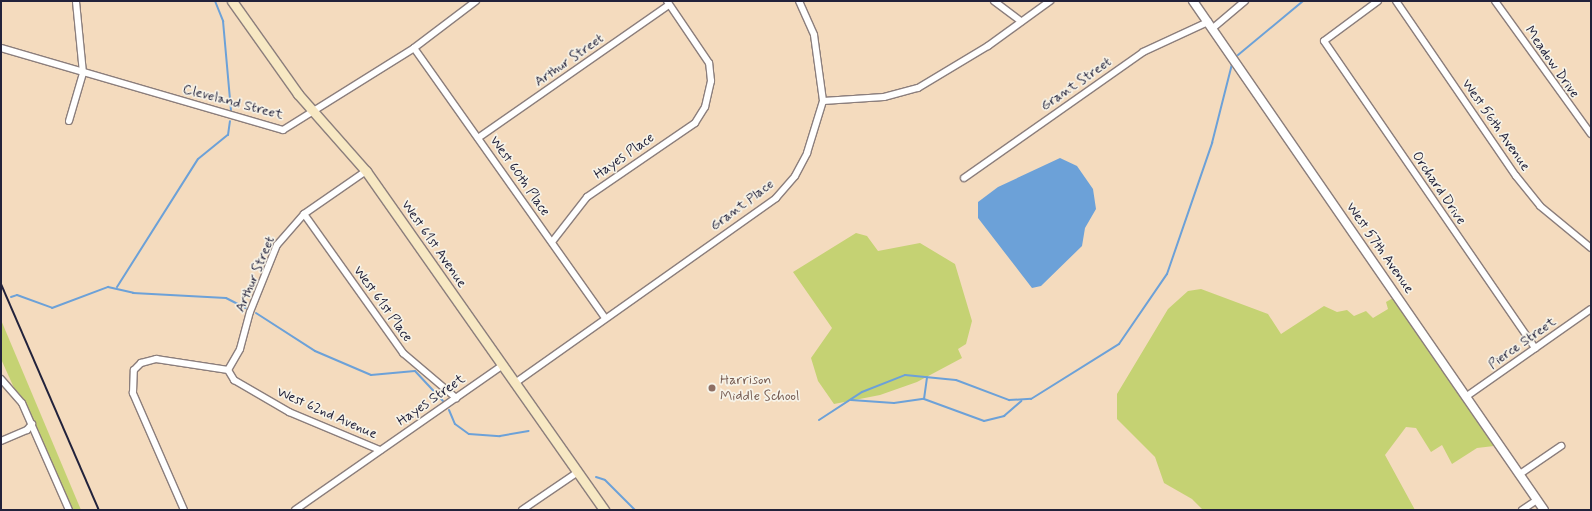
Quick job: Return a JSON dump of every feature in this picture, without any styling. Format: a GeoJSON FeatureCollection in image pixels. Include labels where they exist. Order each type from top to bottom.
{"type":"FeatureCollection","features":[{"type":"Feature","properties":{"kind":"main road","name":"West 61st Avenue"},"geometry":{"type":"LineString","coordinates":[[232,1],[314,113],[366,171],[604,510]]}},
{"type":"Feature","properties":{"kind":"street"},"geometry":{"type":"LineString","coordinates":[[69,121],[83,73],[76,1]]}},
{"type":"Feature","properties":{"kind":"street","name":"Cleveland Street"},"geometry":{"type":"LineString","coordinates":[[1,48],[283,130],[314,113],[414,48],[476,1]]}},
{"type":"Feature","properties":{"kind":"street"},"geometry":{"type":"LineString","coordinates":[[799,1],[814,35],[823,101],[884,97],[918,88],[988,46],[1050,1]]}},
{"type":"Feature","properties":{"kind":"street"},"geometry":{"type":"LineString","coordinates":[[994,1],[1021,21]]}},
{"type":"Feature","properties":{"kind":"street","name":"West 57th Avenue"},"geometry":{"type":"LineString","coordinates":[[1193,1],[1467,396],[1544,510]]}},
{"type":"Feature","properties":{"kind":"street","name":"Grant Street"},"geometry":{"type":"LineString","coordinates":[[964,178],[1143,52],[1211,25],[1245,1]]}},
{"type":"Feature","properties":{"kind":"street","name":"Orchard Drive"},"geometry":{"type":"LineString","coordinates":[[1378,1],[1324,41],[1535,348]]}},
{"type":"Feature","properties":{"kind":"street","name":"West 56th Avenue"},"geometry":{"type":"LineString","coordinates":[[1396,1],[1516,176],[1540,206],[1591,248]]}},
{"type":"Feature","properties":{"kind":"street","name":"Meadow Drive"},"geometry":{"type":"LineString","coordinates":[[1495,1],[1591,134]]}},
{"type":"Feature","properties":{"kind":"street","name":"Hayes Place"},"geometry":{"type":"LineString","coordinates":[[552,242],[587,197],[694,123],[709,92],[708,63],[668,3]]}},
{"type":"Feature","properties":{"kind":"street","name":"Arthur Street"},"geometry":{"type":"LineString","coordinates":[[478,138],[668,3]]}},
{"type":"Feature","properties":{"kind":"street","name":"West 60th Place"},"geometry":{"type":"LineString","coordinates":[[414,48],[605,318]]}},
{"type":"Feature","properties":{"kind":"street","name":"Grant Place"},"geometry":{"type":"LineString","coordinates":[[515,383],[776,198],[795,176],[807,153],[823,101]]}},
{"type":"Feature","properties":{"kind":"street","name":"Arthur Street"},"geometry":{"type":"LineString","coordinates":[[228,370],[240,349],[250,312],[277,245],[304,214],[366,171]]}},
{"type":"Feature","properties":{"kind":"street","name":"West 61st Place"},"geometry":{"type":"LineString","coordinates":[[304,214],[403,353],[456,398]]}},
{"type":"Feature","properties":{"kind":"street","name":"Pierce Street"},"geometry":{"type":"LineString","coordinates":[[1467,396],[1591,309]]}},
{"type":"Feature","properties":{"kind":"street"},"geometry":{"type":"LineString","coordinates":[[184,510],[133,393],[134,370],[141,363],[156,359],[228,370]]}},
{"type":"Feature","properties":{"kind":"street","name":"Hayes Street"},"geometry":{"type":"LineString","coordinates":[[295,510],[503,365]]}},
{"type":"Feature","properties":{"kind":"street","name":"West 62nd Avenue"},"geometry":{"type":"LineString","coordinates":[[228,370],[234,380],[288,412],[380,450]]}},
{"type":"Feature","properties":{"kind":"street"},"geometry":{"type":"LineString","coordinates":[[1,379],[22,403],[69,510]]}},
{"type":"Feature","properties":{"kind":"street"},"geometry":{"type":"LineString","coordinates":[[1,441],[27,430],[32,424]]}},
{"type":"Feature","properties":{"kind":"street"},"geometry":{"type":"LineString","coordinates":[[1520,474],[1561,446]]}},
{"type":"Feature","properties":{"kind":"street"},"geometry":{"type":"LineString","coordinates":[[522,510],[578,472]]}},
{"type":"Feature","properties":{"kind":"street"},"geometry":{"type":"LineString","coordinates":[[1522,510],[1537,500]]}},
{"type":"Feature","properties":{"kind":"green space"},"geometry":{"type":"Polygon","coordinates":[[[856,233],[867,236],[878,251],[920,243],[955,264],[972,321],[966,344],[958,349],[962,358],[917,382],[880,395],[834,404],[818,381],[811,358],[832,328],[793,272],[856,233]]]}},
{"type":"Feature","properties":{"kind":"green space"},"geometry":{"type":"Polygon","coordinates":[[[1201,289],[1268,314],[1281,334],[1324,306],[1337,312],[1347,310],[1354,316],[1366,311],[1373,318],[1388,309],[1386,302],[1393,298],[1494,446],[1477,448],[1452,464],[1442,445],[1431,452],[1416,428],[1406,427],[1385,455],[1415,510],[1203,510],[1192,499],[1164,483],[1155,457],[1117,419],[1117,394],[1168,309],[1188,291],[1201,289]]]}},
{"type":"Feature","properties":{"kind":"green space"},"geometry":{"type":"Polygon","coordinates":[[[1,320],[81,510],[69,510],[1,359],[1,320]]]}},
{"type":"Feature","properties":{"kind":"water"},"geometry":{"type":"Polygon","coordinates":[[[1060,158],[1077,166],[1093,189],[1096,209],[1085,228],[1082,246],[1041,286],[1032,288],[978,218],[978,202],[998,187],[1060,158]]]}},
{"type":"Feature","properties":{"kind":"waterway"},"geometry":{"type":"LineString","coordinates":[[215,1],[223,21],[231,111]]}},
{"type":"Feature","properties":{"kind":"waterway"},"geometry":{"type":"LineString","coordinates":[[1238,55],[1303,1]]}},
{"type":"Feature","properties":{"kind":"waterway"},"geometry":{"type":"LineString","coordinates":[[819,420],[862,392],[905,375],[956,380],[1009,400],[1031,399],[1119,344],[1167,274],[1212,143],[1232,64]]}},
{"type":"Feature","properties":{"kind":"waterway"},"geometry":{"type":"LineString","coordinates":[[117,287],[198,159],[228,135],[230,121]]}},
{"type":"Feature","properties":{"kind":"waterway"},"geometry":{"type":"LineString","coordinates":[[11,297],[17,295],[52,308],[108,287],[133,293],[226,298],[246,308]]}},
{"type":"Feature","properties":{"kind":"waterway"},"geometry":{"type":"LineString","coordinates":[[256,313],[315,351],[371,375],[415,371],[443,401]]}},
{"type":"Feature","properties":{"kind":"waterway"},"geometry":{"type":"LineString","coordinates":[[924,399],[927,377]]}},
{"type":"Feature","properties":{"kind":"waterway"},"geometry":{"type":"LineString","coordinates":[[851,400],[894,403],[924,399],[984,421],[1004,416],[1021,401]]}},
{"type":"Feature","properties":{"kind":"waterway"},"geometry":{"type":"LineString","coordinates":[[449,410],[455,424],[469,434],[500,436],[529,431]]}},
{"type":"Feature","properties":{"kind":"waterway"},"geometry":{"type":"LineString","coordinates":[[596,477],[605,480],[635,510]]}},
{"type":"Feature","properties":{"kind":"railway"},"geometry":{"type":"LineString","coordinates":[[1,284],[99,510]]}},
{"type":"Feature","properties":{"kind":"place","name":"Harrison Middle School"},"geometry":{"type":"Point","coordinates":[712,388]}}]}
